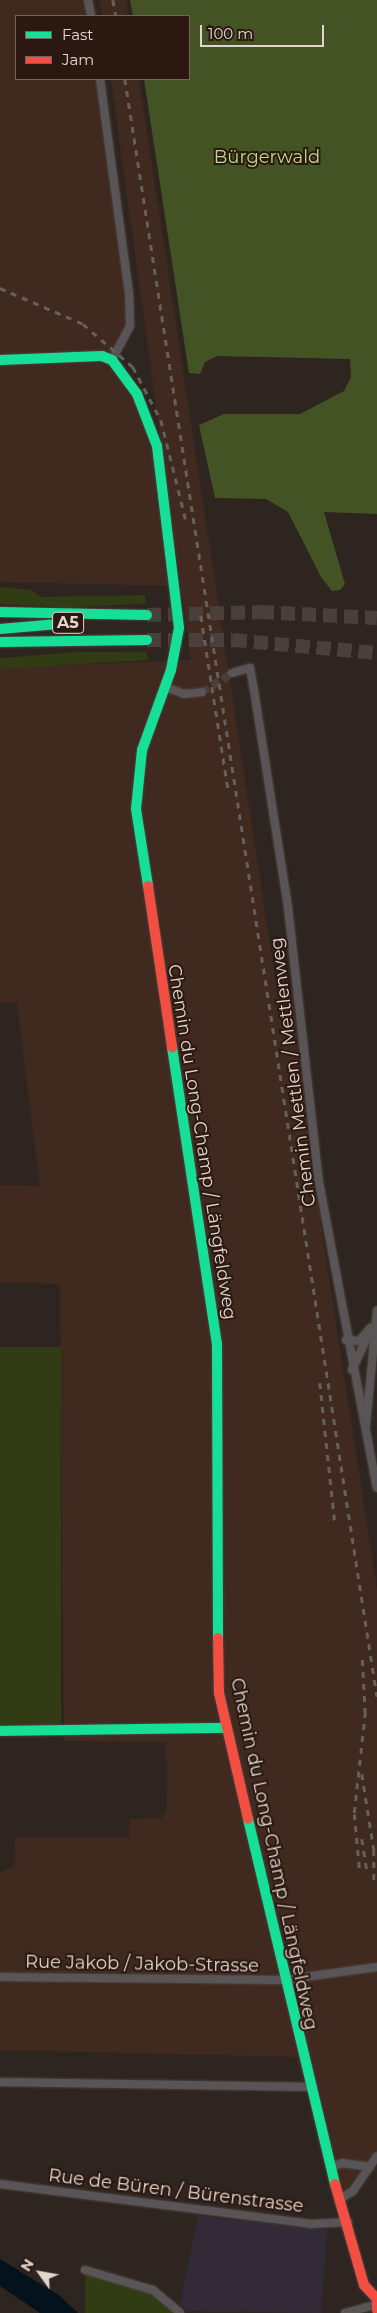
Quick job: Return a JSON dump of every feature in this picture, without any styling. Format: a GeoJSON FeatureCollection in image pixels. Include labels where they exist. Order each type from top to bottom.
{"type":"FeatureCollection","features":[{"type":"Feature","properties":{"kind":"main road"},"geometry":{"type":"LineString","coordinates":[[0,360],[102,356],[112,360]]}},
{"type":"Feature","properties":{"kind":"main road","name":"Chemin du Long-Champ / Längfeldweg"},"geometry":{"type":"LineString","coordinates":[[112,360],[146,415],[160,462],[179,614],[177,642],[165,687],[142,750],[136,809],[217,1344],[217,1662],[226,1728],[283,1980],[331,2167],[348,2222],[364,2285],[377,2304]]}},
{"type":"Feature","properties":{"kind":"main road"},"geometry":{"type":"LineString","coordinates":[[0,612],[135,615]]}},
{"type":"Feature","properties":{"kind":"main road","name":"A5"},"geometry":{"type":"LineString","coordinates":[[0,629],[147,615]]}},
{"type":"Feature","properties":{"kind":"main road","name":"A5"},"geometry":{"type":"LineString","coordinates":[[0,642],[147,640]]}},
{"type":"Feature","properties":{"kind":"main road"},"geometry":{"type":"LineString","coordinates":[[0,648],[57,642]]}},
{"type":"Feature","properties":{"kind":"main road"},"geometry":{"type":"LineString","coordinates":[[0,1731],[226,1728]]}},
{"type":"Feature","properties":{"kind":"street"},"geometry":{"type":"LineString","coordinates":[[88,0],[91,15]]}},
{"type":"Feature","properties":{"kind":"street"},"geometry":{"type":"LineString","coordinates":[[100,80],[129,293],[130,326],[112,360]]}},
{"type":"Feature","properties":{"kind":"street","name":"Chemin Mettlen / Mettlenweg"},"geometry":{"type":"LineString","coordinates":[[232,673],[250,668],[254,690],[288,907],[319,1182],[351,1370],[377,1488]]}},
{"type":"Feature","properties":{"kind":"street"},"geometry":{"type":"LineString","coordinates":[[165,687],[184,694],[202,692]]}},
{"type":"Feature","properties":{"kind":"street"},"geometry":{"type":"LineString","coordinates":[[351,1370],[368,1336],[377,1311]]}},
{"type":"Feature","properties":{"kind":"street"},"geometry":{"type":"LineString","coordinates":[[365,1436],[374,1321]]}},
{"type":"Feature","properties":{"kind":"street"},"geometry":{"type":"LineString","coordinates":[[346,1340],[368,1336]]}},
{"type":"Feature","properties":{"kind":"street","name":"Rue Jakob / Jakob-Strasse"},"geometry":{"type":"LineString","coordinates":[[0,1977],[283,1980],[377,1967]]}},
{"type":"Feature","properties":{"kind":"street"},"geometry":{"type":"LineString","coordinates":[[0,2082],[310,2087]]}},
{"type":"Feature","properties":{"kind":"street"},"geometry":{"type":"LineString","coordinates":[[340,2199],[353,2191],[377,2156]]}},
{"type":"Feature","properties":{"kind":"street"},"geometry":{"type":"LineString","coordinates":[[331,2167],[342,2163],[370,2167]]}},
{"type":"Feature","properties":{"kind":"street","name":"Rue de Büren / Bürenstrasse"},"geometry":{"type":"LineString","coordinates":[[0,2184],[311,2224],[348,2222]]}},
{"type":"Feature","properties":{"kind":"street"},"geometry":{"type":"LineString","coordinates":[[85,2270],[154,2290],[180,2313]]}},
{"type":"Feature","properties":{"kind":"street"},"geometry":{"type":"LineString","coordinates":[[345,2313],[377,2304]]}},
{"type":"Feature","properties":{"kind":"shaded area"},"geometry":{"type":"Polygon","coordinates":[[[0,0],[88,0],[91,15],[15,15],[15,80],[100,80],[130,326],[112,360],[147,415],[176,586],[0,582],[0,0]]]}},
{"type":"Feature","properties":{"kind":"shaded area"},"geometry":{"type":"Polygon","coordinates":[[[100,0],[126,0],[128,15],[102,15],[100,0]]]}},
{"type":"Feature","properties":{"kind":"shaded area"},"geometry":{"type":"Polygon","coordinates":[[[111,80],[139,80],[278,998],[293,998],[315,1187],[377,1589],[377,2156],[346,2198],[296,2057],[0,2050],[0,1872],[14,1867],[15,1837],[129,1837],[130,1819],[162,1818],[167,1809],[166,1742],[64,1741],[60,1284],[0,1282],[0,1185],[40,1186],[17,1002],[0,1002],[0,668],[191,660],[111,80]]]}},
{"type":"Feature","properties":{"kind":"shaded area"},"geometry":{"type":"Polygon","coordinates":[[[198,2216],[327,2230],[321,2313],[188,2311],[180,2304],[198,2216]]]}},
{"type":"Feature","properties":{"kind":"shaded area"},"geometry":{"type":"Polygon","coordinates":[[[0,2259],[59,2295],[78,2313],[40,2313],[0,2286],[0,2259]]]}},
{"type":"Feature","properties":{"kind":"green space","name":"Bürgerwald"},"geometry":{"type":"Polygon","coordinates":[[[130,0],[377,0],[377,514],[324,512],[345,584],[340,590],[332,591],[321,577],[288,512],[266,499],[215,498],[199,425],[224,414],[300,414],[344,391],[351,377],[350,359],[217,356],[205,362],[200,374],[189,373],[144,80],[190,80],[190,15],[133,15],[130,0]]]}},
{"type":"Feature","properties":{"kind":"green space"},"geometry":{"type":"Polygon","coordinates":[[[0,587],[31,590],[41,597],[145,595],[146,604],[68,607],[0,604],[0,587]]]}},
{"type":"Feature","properties":{"kind":"green space"},"geometry":{"type":"Polygon","coordinates":[[[79,652],[146,652],[148,660],[0,669],[0,658],[79,652]]]}},
{"type":"Feature","properties":{"kind":"green space"},"geometry":{"type":"Polygon","coordinates":[[[0,1347],[61,1347],[61,1731],[0,1731],[0,1347]]]}},
{"type":"Feature","properties":{"kind":"green space"},"geometry":{"type":"Polygon","coordinates":[[[85,2271],[149,2289],[180,2313],[85,2313],[85,2271]]]}},
{"type":"Feature","properties":{"kind":"tunnel"},"geometry":{"type":"LineString","coordinates":[[147,615],[260,612],[377,618]]}},
{"type":"Feature","properties":{"kind":"tunnel"},"geometry":{"type":"LineString","coordinates":[[147,640],[233,640],[377,653]]}},
{"type":"Feature","properties":{"kind":"tunnel"},"geometry":{"type":"LineString","coordinates":[[202,692],[232,673]]}},
{"type":"Feature","properties":{"kind":"railway"},"geometry":{"type":"LineString","coordinates":[[113,0],[116,15]]}},
{"type":"Feature","properties":{"kind":"railway"},"geometry":{"type":"LineString","coordinates":[[125,80],[377,1696]]}},
{"type":"Feature","properties":{"kind":"railway"},"geometry":{"type":"LineString","coordinates":[[0,288],[83,324],[133,367],[161,420],[186,520]]}},
{"type":"Feature","properties":{"kind":"railway"},"geometry":{"type":"LineString","coordinates":[[201,616],[229,794]]}},
{"type":"Feature","properties":{"kind":"railway"},"geometry":{"type":"LineString","coordinates":[[320,1383],[335,1523]]}},
{"type":"Feature","properties":{"kind":"railway"},"geometry":{"type":"LineString","coordinates":[[359,1868],[354,1813],[365,1714],[362,1658]]}},
{"type":"Feature","properties":{"kind":"railway"},"geometry":{"type":"LineString","coordinates":[[362,1774],[374,1850],[374,1881]]}},
{"type":"Feature","properties":{"kind":"railway"},"geometry":{"type":"LineString","coordinates":[[362,1839],[367,1872]]}},
{"type":"Feature","properties":{"kind":"traffic: fast"},"geometry":{"type":"LineString","coordinates":[[0,360],[102,356],[112,360],[137,394],[157,446],[179,628],[171,670],[142,750],[136,809],[148,886]]}},
{"type":"Feature","properties":{"kind":"traffic: fast"},"geometry":{"type":"LineString","coordinates":[[0,612],[147,615]]}},
{"type":"Feature","properties":{"kind":"traffic: fast"},"geometry":{"type":"LineString","coordinates":[[0,629],[70,623]]}},
{"type":"Feature","properties":{"kind":"traffic: fast"},"geometry":{"type":"LineString","coordinates":[[0,642],[147,640]]}},
{"type":"Feature","properties":{"kind":"traffic: fast"},"geometry":{"type":"LineString","coordinates":[[172,1047],[217,1344],[218,1638]]}},
{"type":"Feature","properties":{"kind":"traffic: fast"},"geometry":{"type":"LineString","coordinates":[[0,1731],[226,1728]]}},
{"type":"Feature","properties":{"kind":"traffic: fast"},"geometry":{"type":"LineString","coordinates":[[248,1819],[335,2184]]}},
{"type":"Feature","properties":{"kind":"traffic: jam"},"geometry":{"type":"LineString","coordinates":[[148,886],[172,1047]]}},
{"type":"Feature","properties":{"kind":"traffic: jam"},"geometry":{"type":"LineString","coordinates":[[218,1638],[219,1693],[248,1819]]}},
{"type":"Feature","properties":{"kind":"traffic: jam"},"geometry":{"type":"LineString","coordinates":[[335,2184],[364,2285],[377,2299]]}},
{"type":"Feature","properties":{"kind":"traffic: jam"},"geometry":{"type":"LineString","coordinates":[[377,2300],[377,2310]]}}]}
